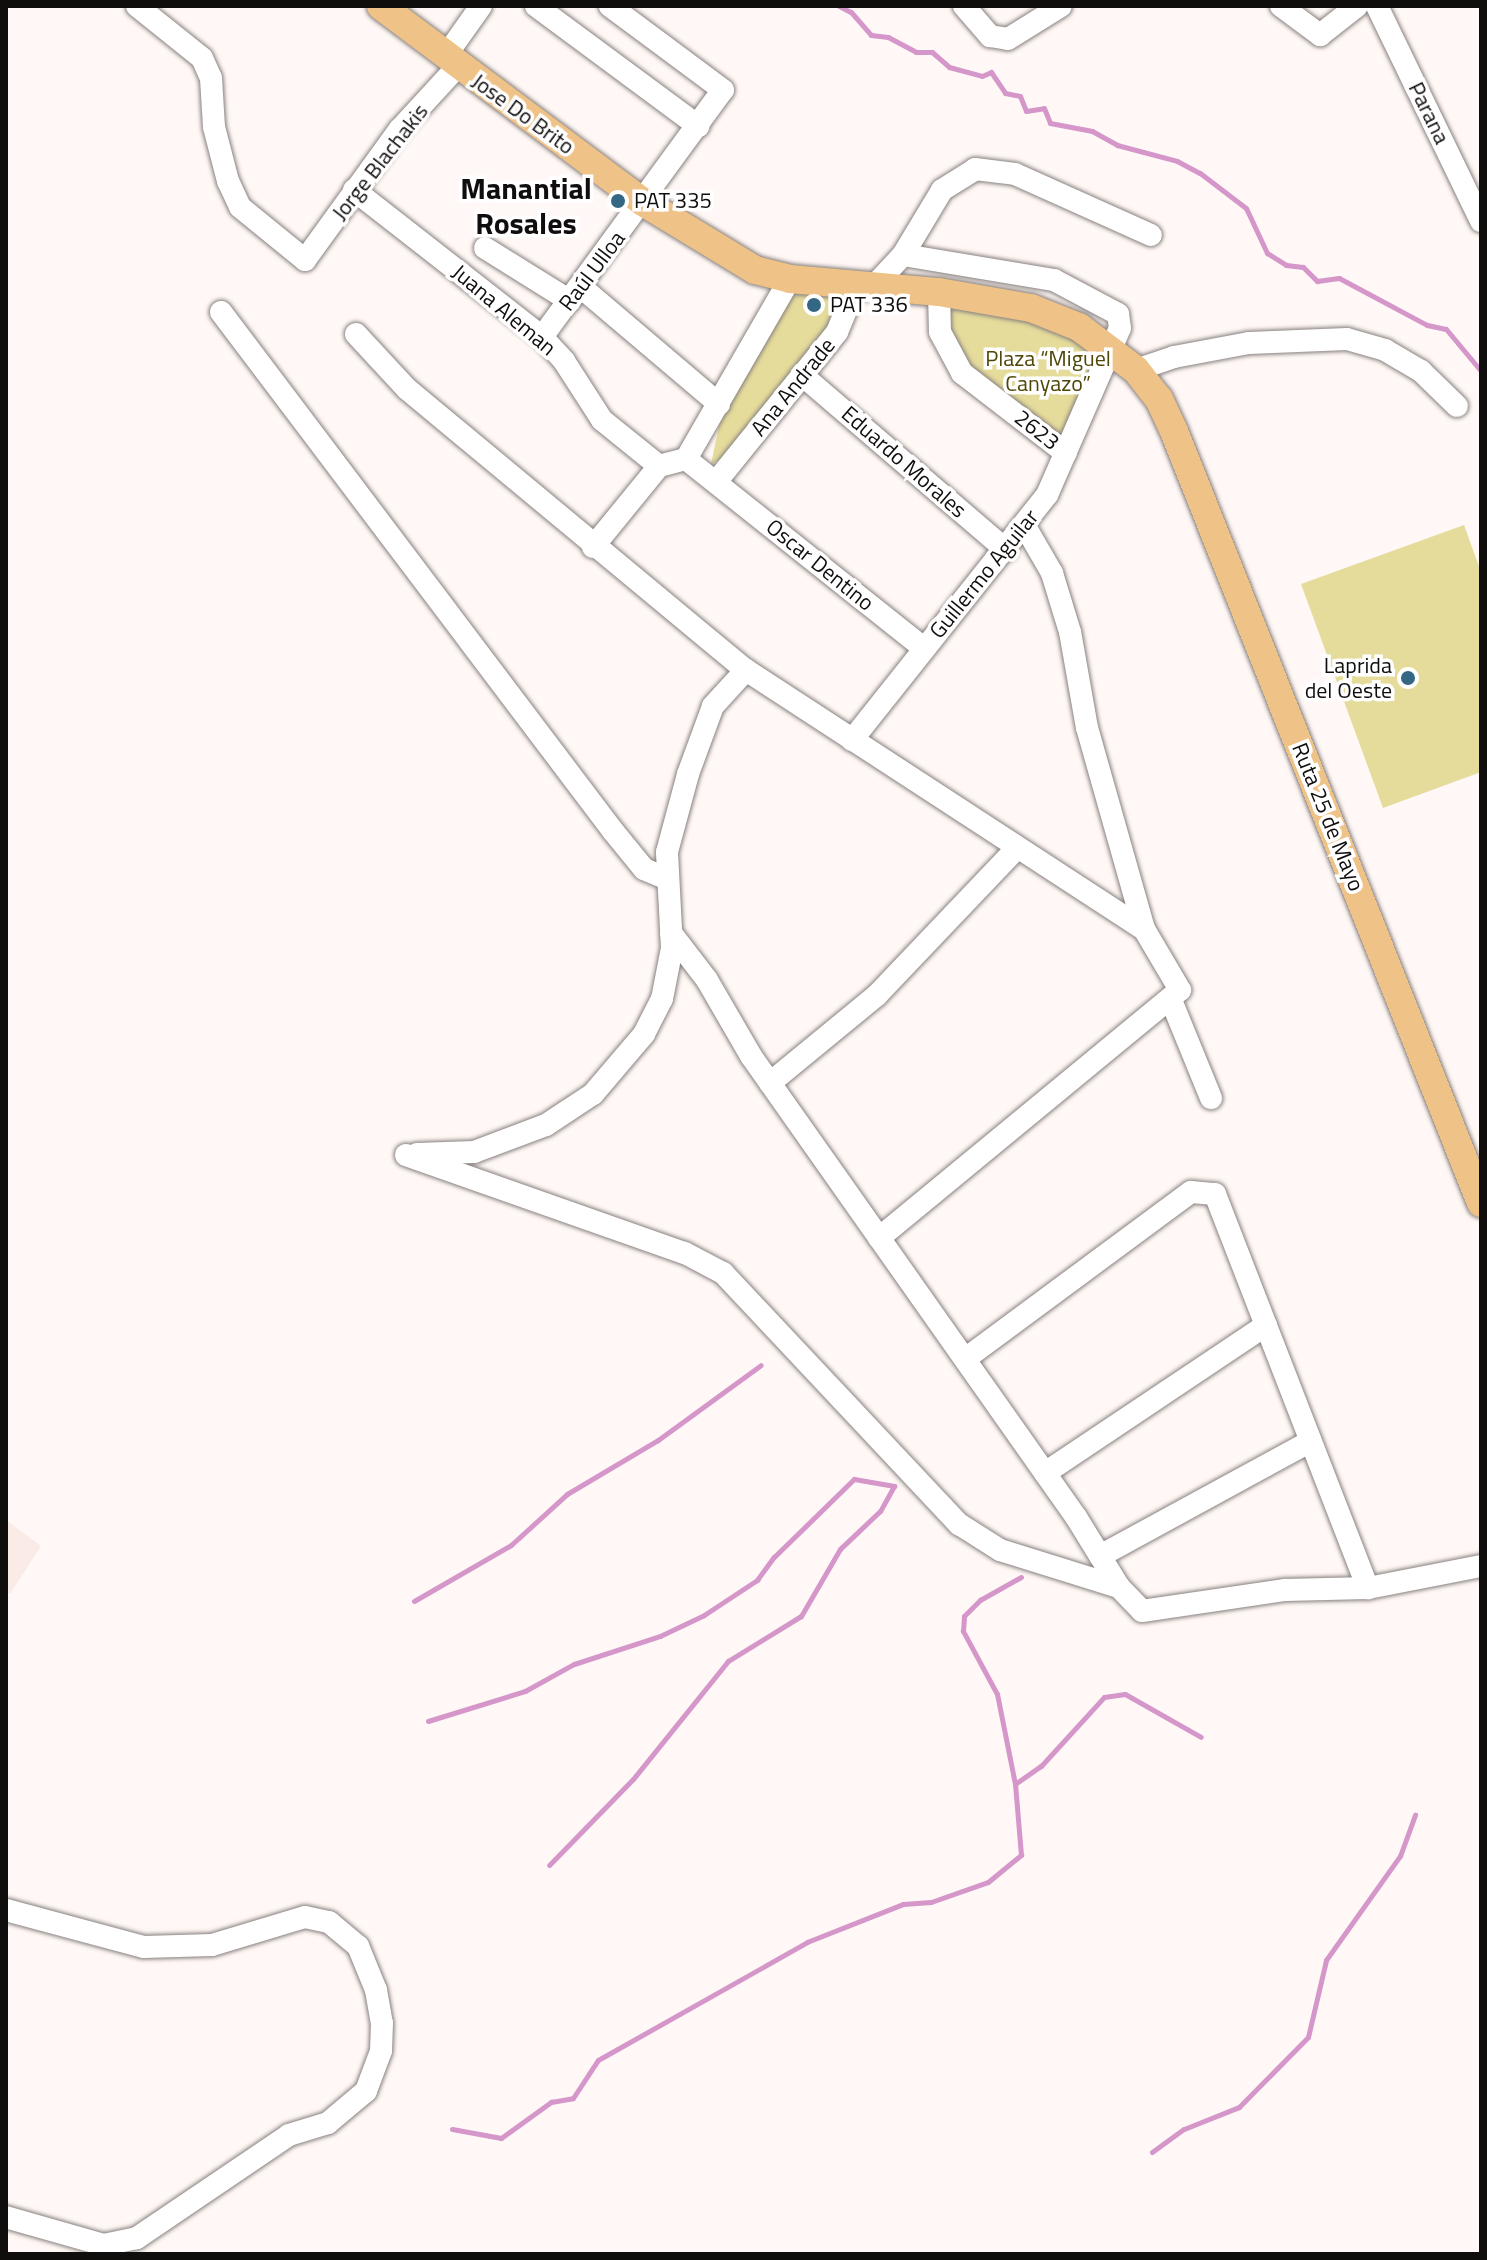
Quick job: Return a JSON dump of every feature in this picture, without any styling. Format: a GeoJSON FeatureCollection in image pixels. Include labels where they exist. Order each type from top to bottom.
{"type":"FeatureCollection","features":[{"type":"Feature","properties":{"kind":"main road","name":"Jose Do Brito"},"geometry":{"type":"LineString","coordinates":[[381,6],[451,62],[643,202],[722,253],[790,279],[939,292],[1031,308],[1079,327],[1113,349],[1136,370],[1159,399],[1174,431]]}},
{"type":"Feature","properties":{"kind":"main road","name":"Ruta 25 de Mayo"},"geometry":{"type":"LineString","coordinates":[[1174,431],[1481,1203]]}},
{"type":"Feature","properties":{"kind":"street","name":"Jorge Blachakis"},"geometry":{"type":"LineString","coordinates":[[137,6],[202,58],[211,78],[214,127],[228,181],[240,207],[305,260],[451,62],[481,6]]}},
{"type":"Feature","properties":{"kind":"street"},"geometry":{"type":"LineString","coordinates":[[536,6],[698,126]]}},
{"type":"Feature","properties":{"kind":"street","name":"Raúl Ulloa"},"geometry":{"type":"LineString","coordinates":[[542,337],[723,90],[610,6]]}},
{"type":"Feature","properties":{"kind":"street"},"geometry":{"type":"LineString","coordinates":[[968,8],[990,36],[1008,39],[1061,6]]}},
{"type":"Feature","properties":{"kind":"street"},"geometry":{"type":"LineString","coordinates":[[1281,6],[1320,35],[1357,6]]}},
{"type":"Feature","properties":{"kind":"street","name":"Parana"},"geometry":{"type":"LineString","coordinates":[[1377,6],[1481,221]]}},
{"type":"Feature","properties":{"kind":"street"},"geometry":{"type":"LineString","coordinates":[[866,285],[903,255],[942,190],[975,169],[1015,174],[1151,235]]}},
{"type":"Feature","properties":{"kind":"street","name":"Juana Aleman"},"geometry":{"type":"LineString","coordinates":[[354,190],[542,337],[602,420],[659,466]]}},
{"type":"Feature","properties":{"kind":"street"},"geometry":{"type":"LineString","coordinates":[[485,248],[575,294],[719,404]]}},
{"type":"Feature","properties":{"kind":"street"},"geometry":{"type":"LineString","coordinates":[[903,255],[1054,280],[1118,314],[1113,349]]}},
{"type":"Feature","properties":{"kind":"street"},"geometry":{"type":"LineString","coordinates":[[593,547],[659,466],[686,459],[790,279]]}},
{"type":"Feature","properties":{"kind":"street","name":"Ana Andrade"},"geometry":{"type":"LineString","coordinates":[[716,482],[837,332],[866,285]]}},
{"type":"Feature","properties":{"kind":"street","name":"2623"},"geometry":{"type":"LineString","coordinates":[[939,292],[940,332],[962,373],[1066,453]]}},
{"type":"Feature","properties":{"kind":"street"},"geometry":{"type":"LineString","coordinates":[[221,312],[613,831],[644,869],[668,879]]}},
{"type":"Feature","properties":{"kind":"street"},"geometry":{"type":"LineString","coordinates":[[356,334],[407,389],[593,547],[746,670],[1144,929]]}},
{"type":"Feature","properties":{"kind":"street"},"geometry":{"type":"LineString","coordinates":[[1136,370],[1174,357],[1274,339],[1347,339],[1385,350],[1421,371],[1457,406]]}},
{"type":"Feature","properties":{"kind":"street","name":"Guillermo Aguilar"},"geometry":{"type":"LineString","coordinates":[[852,740],[924,648],[1026,528],[1066,453],[1113,349]]}},
{"type":"Feature","properties":{"kind":"street","name":"Eduardo Morales"},"geometry":{"type":"LineString","coordinates":[[802,375],[1006,550]]}},
{"type":"Feature","properties":{"kind":"street"},"geometry":{"type":"LineString","coordinates":[[686,459],[716,482]]}},
{"type":"Feature","properties":{"kind":"street","name":"Oscar Dentino"},"geometry":{"type":"LineString","coordinates":[[716,482],[924,648]]}},
{"type":"Feature","properties":{"kind":"street"},"geometry":{"type":"LineString","coordinates":[[879,1238],[1180,990],[1144,929],[1087,728],[1070,632],[1052,573],[1026,528]]}},
{"type":"Feature","properties":{"kind":"street"},"geometry":{"type":"LineString","coordinates":[[746,670],[713,706],[701,731],[667,852],[671,933],[662,999],[624,1063],[593,1094],[511,1141],[474,1152],[406,1155],[685,1253],[723,1273],[959,1524],[1000,1550],[1119,1587]]}},
{"type":"Feature","properties":{"kind":"street"},"geometry":{"type":"LineString","coordinates":[[770,1083],[877,995],[1017,848]]}},
{"type":"Feature","properties":{"kind":"street"},"geometry":{"type":"LineString","coordinates":[[671,933],[707,980],[770,1083],[1045,1473],[1119,1587],[1142,1611],[1285,1590],[1368,1588],[1481,1566]]}},
{"type":"Feature","properties":{"kind":"street"},"geometry":{"type":"LineString","coordinates":[[1171,1000],[1211,1098]]}},
{"type":"Feature","properties":{"kind":"street"},"geometry":{"type":"LineString","coordinates":[[965,1359],[1191,1192],[1215,1194],[1368,1588]]}},
{"type":"Feature","properties":{"kind":"street"},"geometry":{"type":"LineString","coordinates":[[1045,1473],[1266,1325]]}},
{"type":"Feature","properties":{"kind":"street"},"geometry":{"type":"LineString","coordinates":[[1100,1556],[1311,1441]]}},
{"type":"Feature","properties":{"kind":"street"},"geometry":{"type":"LineString","coordinates":[[6,1910],[144,1947],[212,1945],[305,1917],[329,1922],[358,1946],[376,1990],[382,2023],[381,2051],[366,2091],[328,2123],[289,2135],[137,2238],[104,2245],[6,2217]]}},
{"type":"Feature","properties":{"kind":"shaded area"},"geometry":{"type":"Polygon","coordinates":[[[6,1520],[41,1546],[10,1594],[6,1591],[6,1520]]]}},
{"type":"Feature","properties":{"kind":"green space"},"geometry":{"type":"Polygon","coordinates":[[[791,289],[847,290],[830,329],[727,456],[711,464],[722,411],[791,289]]]}},
{"type":"Feature","properties":{"kind":"green space","name":"Plaza “Miguel Canyazo”"},"geometry":{"type":"Polygon","coordinates":[[[945,305],[1021,313],[1103,352],[1070,445],[964,365],[950,337],[945,305]]]}},
{"type":"Feature","properties":{"kind":"green space","name":"Laprida del Oeste"},"geometry":{"type":"Polygon","coordinates":[[[1464,525],[1481,572],[1481,772],[1383,808],[1301,584],[1464,525]]]}},
{"type":"Feature","properties":{"kind":"waterway"},"geometry":{"type":"LineString","coordinates":[[839,6],[851,12],[871,35],[888,37],[916,52],[932,52],[949,67],[982,76],[991,72],[1005,93],[1020,96],[1026,111],[1044,108],[1050,123],[1092,131],[1117,145],[1177,161],[1200,173],[1246,208],[1267,253],[1286,265],[1303,267],[1317,281],[1339,278],[1427,325],[1446,329],[1481,371]]}},
{"type":"Feature","properties":{"kind":"waterway"},"geometry":{"type":"LineString","coordinates":[[414,1601],[511,1545],[567,1494],[658,1440],[761,1365]]}},
{"type":"Feature","properties":{"kind":"waterway"},"geometry":{"type":"LineString","coordinates":[[428,1721],[525,1691],[574,1664],[660,1636],[704,1615],[757,1580],[774,1557],[854,1479],[894,1486],[880,1511],[840,1549],[801,1616],[728,1661],[633,1779],[549,1865]]}},
{"type":"Feature","properties":{"kind":"waterway"},"geometry":{"type":"LineString","coordinates":[[1015,1784],[997,1694],[963,1631],[964,1616],[980,1600],[1021,1577]]}},
{"type":"Feature","properties":{"kind":"waterway"},"geometry":{"type":"LineString","coordinates":[[452,2129],[501,2138],[551,2102],[573,2098],[598,2060],[807,1942],[903,1904],[931,1902],[988,1882],[1021,1855],[1015,1784],[1041,1766],[1104,1697],[1125,1694],[1201,1737]]}},
{"type":"Feature","properties":{"kind":"waterway"},"geometry":{"type":"LineString","coordinates":[[1152,2152],[1184,2129],[1239,2107],[1308,2037],[1326,1960],[1400,1856],[1415,1815]]}},
{"type":"Feature","properties":{"kind":"place","name":"PAT 335"},"geometry":{"type":"Point","coordinates":[618,201]}},
{"type":"Feature","properties":{"kind":"place","name":"PAT 336"},"geometry":{"type":"Point","coordinates":[814,305]}},
{"type":"Feature","properties":{"kind":"place","name":"Laprida del Oeste"},"geometry":{"type":"Point","coordinates":[1408,678]}},
{"type":"Feature","properties":{"kind":"district","name":"Manantial Rosales"},"geometry":{"type":"Point","coordinates":[526,205]}}]}
